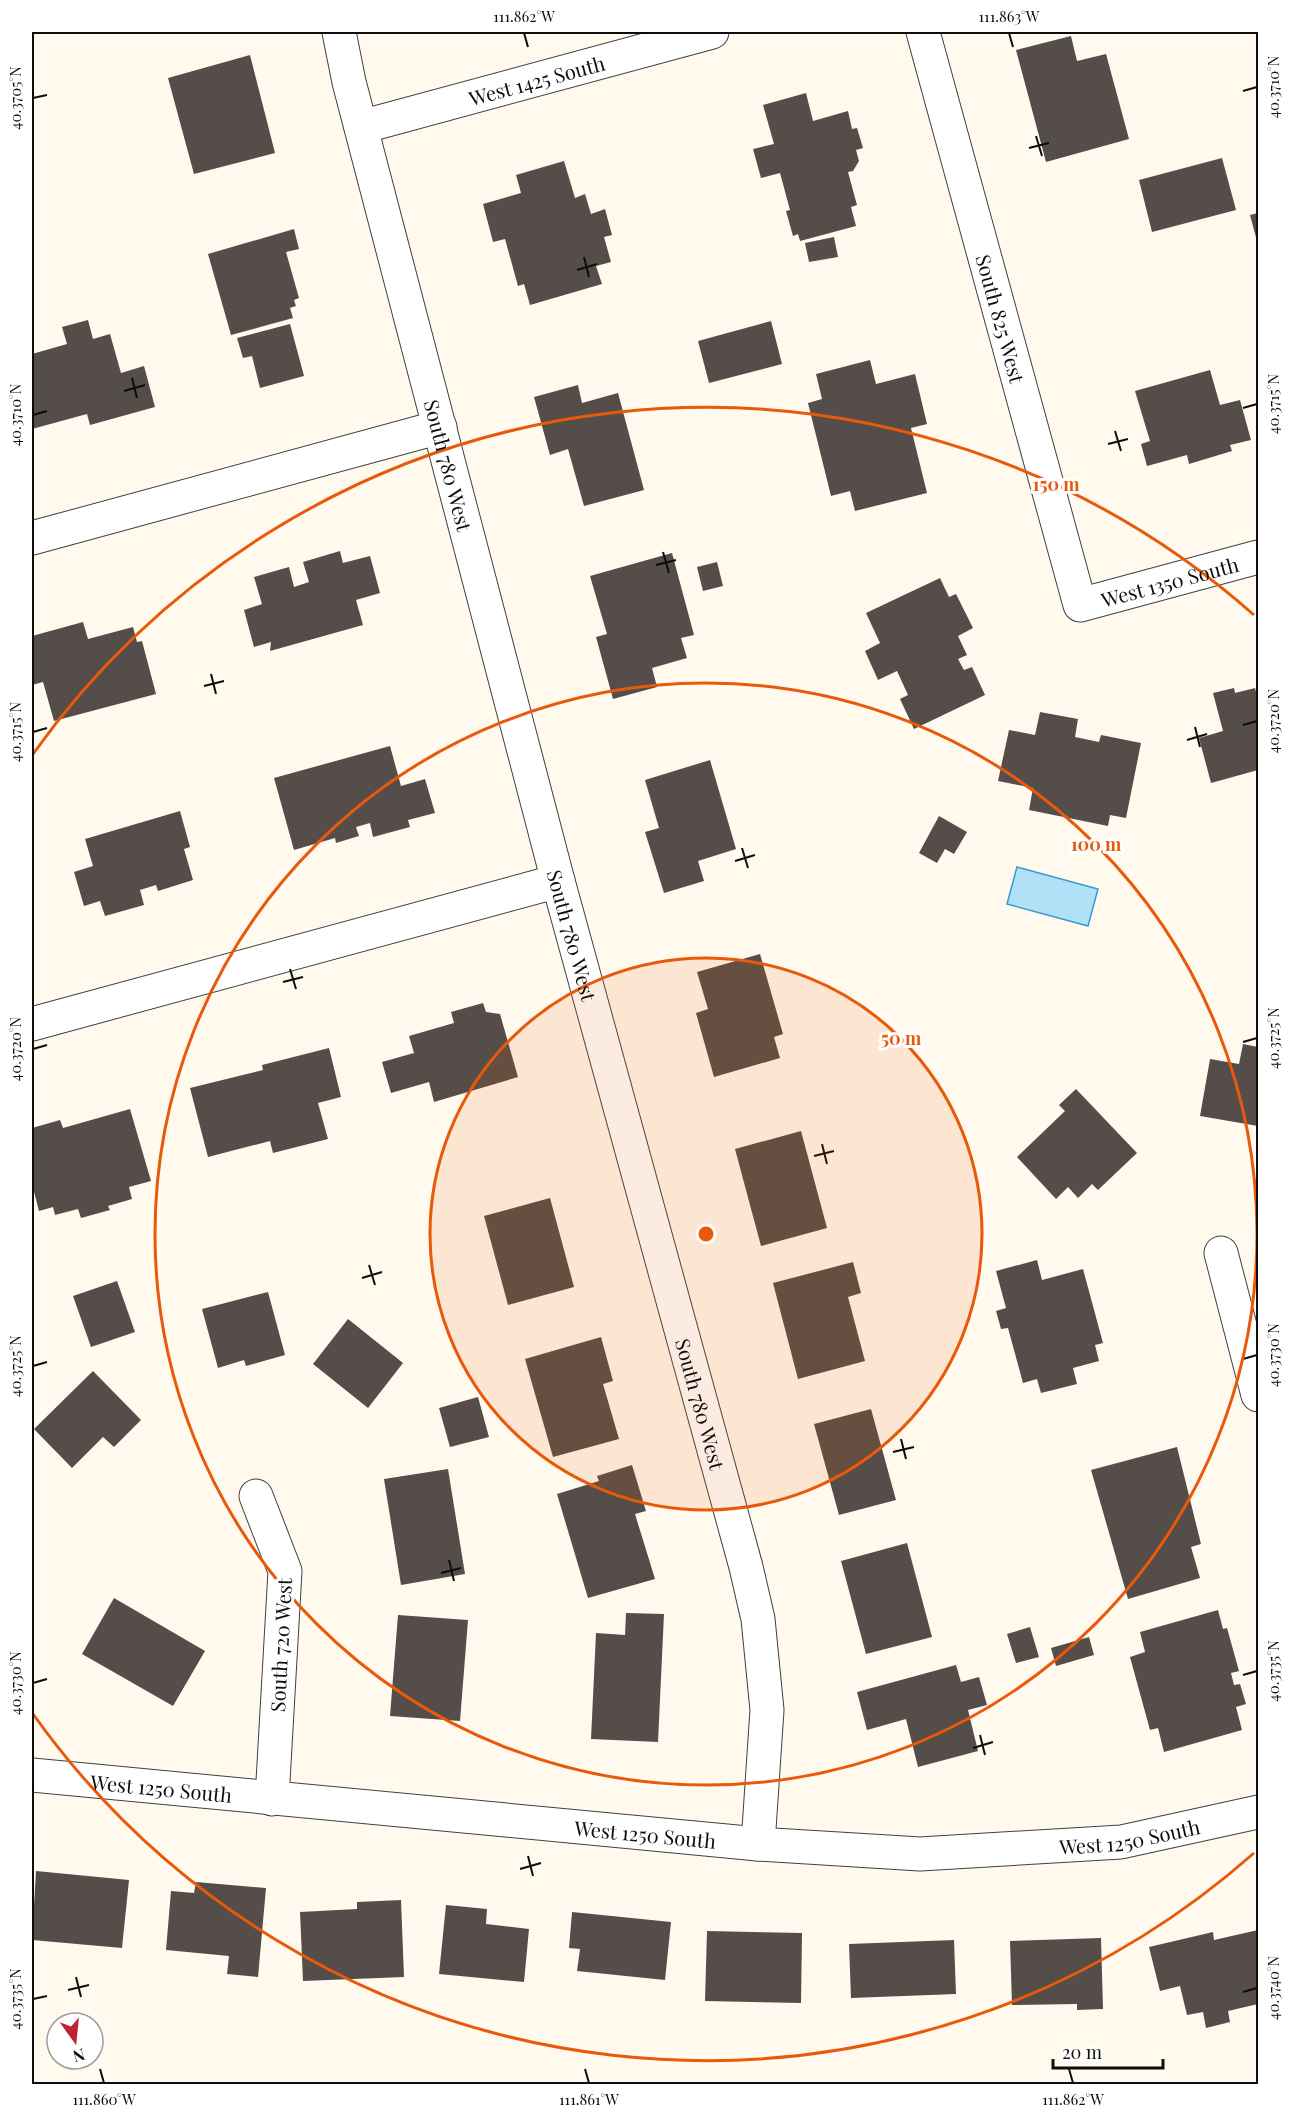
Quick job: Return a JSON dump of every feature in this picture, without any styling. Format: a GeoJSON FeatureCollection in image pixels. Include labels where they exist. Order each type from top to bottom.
{"type":"FeatureCollection","features":[{"type":"Feature","properties":{"kind":"street","name":"South 780 West"},"geometry":{"type":"LineString","coordinates":[[339,32],[361,127],[558,881],[758,1619],[767,1710],[758,1844]]}},
{"type":"Feature","properties":{"kind":"street","name":"West 1425 South"},"geometry":{"type":"LineString","coordinates":[[361,127],[712,32]]}},
{"type":"Feature","properties":{"kind":"street","name":"South 825 West"},"geometry":{"type":"LineString","coordinates":[[923,32],[1080,605]]}},
{"type":"Feature","properties":{"kind":"street"},"geometry":{"type":"LineString","coordinates":[[32,538],[440,427]]}},
{"type":"Feature","properties":{"kind":"street","name":"West 1350 South"},"geometry":{"type":"LineString","coordinates":[[1080,605],[1258,557]]}},
{"type":"Feature","properties":{"kind":"street"},"geometry":{"type":"LineString","coordinates":[[32,1024],[558,881]]}},
{"type":"Feature","properties":{"kind":"street"},"geometry":{"type":"LineString","coordinates":[[1221,1253],[1258,1395]]}},
{"type":"Feature","properties":{"kind":"street","name":"South 720 West"},"geometry":{"type":"LineString","coordinates":[[256,1496],[285,1571],[272,1798]]}},
{"type":"Feature","properties":{"kind":"street","name":"West 1250 South"},"geometry":{"type":"LineString","coordinates":[[32,1775],[758,1844],[920,1854],[1121,1842],[1258,1812]]}},
{"type":"Feature","properties":{"kind":"water"},"geometry":{"type":"Polygon","coordinates":[[[1017,867],[1098,889],[1088,926],[1007,904],[1017,867]]]}},
{"type":"Feature","properties":{"kind":"building"},"geometry":{"type":"Polygon","coordinates":[[[1071,36],[1077,61],[1106,54],[1129,139],[1046,162],[1016,50],[1071,36]]]}},
{"type":"Feature","properties":{"kind":"building"},"geometry":{"type":"Polygon","coordinates":[[[250,55],[275,153],[194,174],[168,78],[250,55]]]}},
{"type":"Feature","properties":{"kind":"building"},"geometry":{"type":"Polygon","coordinates":[[[806,93],[813,121],[848,111],[852,129],[857,128],[863,148],[856,150],[859,161],[853,171],[848,172],[857,205],[851,207],[856,226],[800,241],[798,234],[793,236],[786,211],[790,210],[780,173],[761,178],[753,149],[774,144],[763,105],[806,93]]]}},
{"type":"Feature","properties":{"kind":"building"},"geometry":{"type":"Polygon","coordinates":[[[1222,158],[1236,210],[1152,232],[1139,180],[1222,158]]]}},
{"type":"Feature","properties":{"kind":"building"},"geometry":{"type":"Polygon","coordinates":[[[564,161],[575,198],[585,194],[591,214],[605,209],[612,235],[604,237],[611,262],[596,266],[602,284],[530,305],[524,284],[518,286],[505,239],[493,242],[483,204],[521,193],[516,175],[564,161]]]}},
{"type":"Feature","properties":{"kind":"building"},"geometry":{"type":"Polygon","coordinates":[[[1258,213],[1258,245],[1250,215],[1258,213]]]}},
{"type":"Feature","properties":{"kind":"building"},"geometry":{"type":"Polygon","coordinates":[[[294,229],[299,249],[286,252],[299,298],[294,300],[296,306],[290,308],[293,318],[231,335],[208,254],[294,229]]]}},
{"type":"Feature","properties":{"kind":"building"},"geometry":{"type":"Polygon","coordinates":[[[834,237],[838,257],[809,262],[805,243],[834,237]]]}},
{"type":"Feature","properties":{"kind":"building"},"geometry":{"type":"Polygon","coordinates":[[[88,320],[93,339],[110,334],[121,373],[144,366],[155,407],[90,425],[87,414],[32,429],[32,354],[67,344],[62,327],[88,320]]]}},
{"type":"Feature","properties":{"kind":"building"},"geometry":{"type":"Polygon","coordinates":[[[771,321],[782,364],[709,383],[698,341],[771,321]]]}},
{"type":"Feature","properties":{"kind":"building"},"geometry":{"type":"Polygon","coordinates":[[[290,324],[304,376],[260,388],[252,356],[243,358],[237,338],[290,324]]]}},
{"type":"Feature","properties":{"kind":"building"},"geometry":{"type":"Polygon","coordinates":[[[870,360],[876,384],[915,374],[927,424],[911,428],[927,493],[855,511],[850,491],[831,496],[808,403],[822,399],[816,374],[870,360]]]}},
{"type":"Feature","properties":{"kind":"building"},"geometry":{"type":"Polygon","coordinates":[[[1210,370],[1220,405],[1240,400],[1251,440],[1230,445],[1232,451],[1189,464],[1187,455],[1147,466],[1141,444],[1150,441],[1135,391],[1210,370]]]}},
{"type":"Feature","properties":{"kind":"building"},"geometry":{"type":"Polygon","coordinates":[[[578,385],[582,403],[618,393],[644,490],[584,506],[568,449],[550,455],[534,397],[578,385]]]}},
{"type":"Feature","properties":{"kind":"building"},"geometry":{"type":"Polygon","coordinates":[[[340,551],[343,563],[370,556],[380,593],[356,600],[363,625],[270,651],[271,642],[254,647],[244,610],[262,604],[254,577],[289,567],[294,587],[309,582],[303,562],[340,551]]]}},
{"type":"Feature","properties":{"kind":"building"},"geometry":{"type":"Polygon","coordinates":[[[672,553],[694,635],[681,638],[687,658],[652,668],[657,687],[613,699],[596,637],[607,634],[590,576],[672,553]]]}},
{"type":"Feature","properties":{"kind":"building"},"geometry":{"type":"Polygon","coordinates":[[[717,562],[723,586],[703,591],[697,567],[717,562]]]}},
{"type":"Feature","properties":{"kind":"building"},"geometry":{"type":"Polygon","coordinates":[[[940,578],[949,597],[956,594],[973,628],[958,636],[967,655],[958,659],[964,670],[972,667],[985,695],[914,729],[900,699],[908,695],[897,671],[878,680],[865,651],[880,643],[866,613],[940,578]]]}},
{"type":"Feature","properties":{"kind":"building"},"geometry":{"type":"Polygon","coordinates":[[[83,622],[88,639],[133,627],[137,642],[142,641],[156,694],[54,721],[43,682],[32,685],[32,636],[83,622]]]}},
{"type":"Feature","properties":{"kind":"building"},"geometry":{"type":"Polygon","coordinates":[[[1234,688],[1235,693],[1255,688],[1258,699],[1258,770],[1211,783],[1199,738],[1223,731],[1213,693],[1234,688]]]}},
{"type":"Feature","properties":{"kind":"building"},"geometry":{"type":"Polygon","coordinates":[[[1040,712],[1078,719],[1075,737],[1099,742],[1101,735],[1141,743],[1126,818],[1110,815],[1108,826],[1029,810],[1033,788],[998,781],[1009,730],[1035,735],[1040,712]]]}},
{"type":"Feature","properties":{"kind":"building"},"geometry":{"type":"Polygon","coordinates":[[[390,746],[401,786],[425,779],[435,813],[408,820],[410,827],[373,837],[370,823],[356,827],[359,836],[336,843],[335,838],[294,850],[274,778],[390,746]]]}},
{"type":"Feature","properties":{"kind":"building"},"geometry":{"type":"Polygon","coordinates":[[[710,760],[736,849],[698,861],[704,881],[664,893],[645,832],[659,828],[645,780],[710,760]]]}},
{"type":"Feature","properties":{"kind":"building"},"geometry":{"type":"Polygon","coordinates":[[[180,811],[190,847],[184,849],[193,880],[158,891],[156,885],[140,890],[144,905],[105,916],[100,901],[84,906],[74,872],[93,866],[85,839],[180,811]]]}},
{"type":"Feature","properties":{"kind":"building"},"geometry":{"type":"Polygon","coordinates":[[[939,816],[967,832],[954,854],[945,849],[937,863],[919,853],[939,816]]]}},
{"type":"Feature","properties":{"kind":"building"},"geometry":{"type":"Polygon","coordinates":[[[760,954],[783,1034],[774,1037],[780,1058],[714,1077],[696,1013],[708,1009],[697,972],[760,954]]]}},
{"type":"Feature","properties":{"kind":"building"},"geometry":{"type":"Polygon","coordinates":[[[483,1003],[486,1012],[500,1014],[518,1077],[434,1102],[429,1082],[391,1093],[382,1062],[414,1053],[409,1036],[454,1023],[451,1012],[483,1003]]]}},
{"type":"Feature","properties":{"kind":"building"},"geometry":{"type":"Polygon","coordinates":[[[1243,1044],[1258,1047],[1258,1126],[1200,1116],[1210,1059],[1239,1064],[1243,1044]]]}},
{"type":"Feature","properties":{"kind":"building"},"geometry":{"type":"Polygon","coordinates":[[[329,1048],[341,1097],[318,1103],[328,1139],[273,1153],[270,1141],[208,1157],[190,1088],[263,1070],[262,1065],[329,1048]]]}},
{"type":"Feature","properties":{"kind":"building"},"geometry":{"type":"Polygon","coordinates":[[[1076,1089],[1137,1153],[1098,1190],[1092,1184],[1078,1198],[1068,1187],[1056,1199],[1017,1157],[1065,1111],[1059,1105],[1076,1089]]]}},
{"type":"Feature","properties":{"kind":"building"},"geometry":{"type":"Polygon","coordinates":[[[130,1109],[151,1181],[129,1187],[132,1199],[108,1206],[110,1210],[81,1218],[78,1209],[55,1215],[53,1207],[39,1211],[32,1184],[32,1128],[60,1120],[63,1128],[130,1109]]]}},
{"type":"Feature","properties":{"kind":"building"},"geometry":{"type":"Polygon","coordinates":[[[801,1131],[827,1228],[761,1246],[735,1149],[801,1131]]]}},
{"type":"Feature","properties":{"kind":"building"},"geometry":{"type":"Polygon","coordinates":[[[550,1198],[574,1287],[508,1305],[484,1216],[550,1198]]]}},
{"type":"Feature","properties":{"kind":"building"},"geometry":{"type":"Polygon","coordinates":[[[1037,1260],[1042,1280],[1083,1269],[1103,1343],[1095,1345],[1099,1361],[1073,1368],[1077,1384],[1041,1393],[1037,1379],[1023,1383],[1008,1328],[1001,1329],[996,1311],[1006,1308],[996,1271],[1037,1260]]]}},
{"type":"Feature","properties":{"kind":"building"},"geometry":{"type":"Polygon","coordinates":[[[853,1262],[861,1293],[848,1297],[865,1361],[798,1379],[773,1283],[853,1262]]]}},
{"type":"Feature","properties":{"kind":"building"},"geometry":{"type":"Polygon","coordinates":[[[117,1281],[135,1332],[91,1347],[73,1296],[117,1281]]]}},
{"type":"Feature","properties":{"kind":"building"},"geometry":{"type":"Polygon","coordinates":[[[268,1292],[285,1355],[246,1366],[244,1360],[218,1368],[202,1309],[268,1292]]]}},
{"type":"Feature","properties":{"kind":"building"},"geometry":{"type":"Polygon","coordinates":[[[348,1319],[403,1363],[368,1408],[313,1364],[348,1319]]]}},
{"type":"Feature","properties":{"kind":"building"},"geometry":{"type":"Polygon","coordinates":[[[601,1337],[613,1381],[603,1384],[619,1439],[553,1457],[525,1359],[601,1337]]]}},
{"type":"Feature","properties":{"kind":"building"},"geometry":{"type":"Polygon","coordinates":[[[93,1371],[141,1420],[114,1447],[103,1437],[72,1468],[34,1429],[93,1371]]]}},
{"type":"Feature","properties":{"kind":"building"},"geometry":{"type":"Polygon","coordinates":[[[478,1397],[489,1437],[450,1447],[439,1408],[478,1397]]]}},
{"type":"Feature","properties":{"kind":"building"},"geometry":{"type":"Polygon","coordinates":[[[871,1409],[896,1500],[839,1515],[814,1424],[871,1409]]]}},
{"type":"Feature","properties":{"kind":"building"},"geometry":{"type":"Polygon","coordinates":[[[1177,1447],[1201,1544],[1191,1547],[1200,1578],[1128,1599],[1091,1470],[1177,1447]]]}},
{"type":"Feature","properties":{"kind":"building"},"geometry":{"type":"Polygon","coordinates":[[[632,1465],[646,1511],[635,1514],[655,1579],[588,1598],[557,1494],[599,1481],[597,1476],[632,1465]]]}},
{"type":"Feature","properties":{"kind":"building"},"geometry":{"type":"Polygon","coordinates":[[[448,1469],[465,1574],[401,1585],[384,1479],[448,1469]]]}},
{"type":"Feature","properties":{"kind":"building"},"geometry":{"type":"Polygon","coordinates":[[[907,1543],[932,1637],[866,1654],[841,1561],[907,1543]]]}},
{"type":"Feature","properties":{"kind":"building"},"geometry":{"type":"Polygon","coordinates":[[[114,1598],[205,1651],[173,1706],[82,1654],[114,1598]]]}},
{"type":"Feature","properties":{"kind":"building"},"geometry":{"type":"Polygon","coordinates":[[[1218,1610],[1223,1629],[1227,1628],[1239,1671],[1231,1673],[1234,1685],[1240,1684],[1246,1704],[1236,1707],[1242,1730],[1164,1752],[1158,1728],[1150,1730],[1130,1657],[1145,1652],[1140,1632],[1218,1610]]]}},
{"type":"Feature","properties":{"kind":"building"},"geometry":{"type":"Polygon","coordinates":[[[626,1613],[664,1614],[658,1742],[591,1739],[596,1633],[625,1635],[626,1613]]]}},
{"type":"Feature","properties":{"kind":"building"},"geometry":{"type":"Polygon","coordinates":[[[398,1615],[468,1620],[460,1721],[390,1716],[398,1615]]]}},
{"type":"Feature","properties":{"kind":"building"},"geometry":{"type":"Polygon","coordinates":[[[1030,1627],[1039,1657],[1016,1663],[1007,1634],[1030,1627]]]}},
{"type":"Feature","properties":{"kind":"building"},"geometry":{"type":"Polygon","coordinates":[[[1089,1637],[1094,1655],[1056,1666],[1051,1648],[1089,1637]]]}},
{"type":"Feature","properties":{"kind":"building"},"geometry":{"type":"Polygon","coordinates":[[[956,1665],[961,1682],[979,1677],[987,1705],[968,1710],[978,1751],[918,1767],[906,1719],[867,1730],[857,1692],[956,1665]]]}},
{"type":"Feature","properties":{"kind":"building"},"geometry":{"type":"Polygon","coordinates":[[[36,1871],[129,1880],[122,1948],[32,1940],[36,1871]]]}},
{"type":"Feature","properties":{"kind":"building"},"geometry":{"type":"Polygon","coordinates":[[[196,1882],[266,1888],[258,1977],[227,1974],[229,1956],[166,1950],[171,1891],[194,1893],[196,1882]]]}},
{"type":"Feature","properties":{"kind":"building"},"geometry":{"type":"Polygon","coordinates":[[[401,1900],[404,1977],[303,1981],[300,1912],[357,1909],[357,1902],[401,1900]]]}},
{"type":"Feature","properties":{"kind":"building"},"geometry":{"type":"Polygon","coordinates":[[[446,1905],[487,1909],[486,1924],[529,1929],[524,1982],[439,1974],[446,1905]]]}},
{"type":"Feature","properties":{"kind":"building"},"geometry":{"type":"Polygon","coordinates":[[[572,1912],[671,1922],[665,1980],[577,1971],[580,1949],[569,1948],[572,1912]]]}},
{"type":"Feature","properties":{"kind":"building"},"geometry":{"type":"Polygon","coordinates":[[[1258,1930],[1258,2004],[1228,2011],[1230,2022],[1206,2028],[1203,2012],[1187,2015],[1180,1986],[1160,1991],[1149,1947],[1213,1932],[1214,1940],[1258,1930]]]}},
{"type":"Feature","properties":{"kind":"building"},"geometry":{"type":"Polygon","coordinates":[[[707,1931],[802,1933],[801,2003],[705,2001],[707,1931]]]}},
{"type":"Feature","properties":{"kind":"building"},"geometry":{"type":"Polygon","coordinates":[[[1101,1938],[1103,2009],[1077,2010],[1077,2004],[1012,2005],[1010,1941],[1101,1938]]]}},
{"type":"Feature","properties":{"kind":"building"},"geometry":{"type":"Polygon","coordinates":[[[954,1940],[956,1994],[851,1998],[849,1944],[954,1940]]]}}]}
